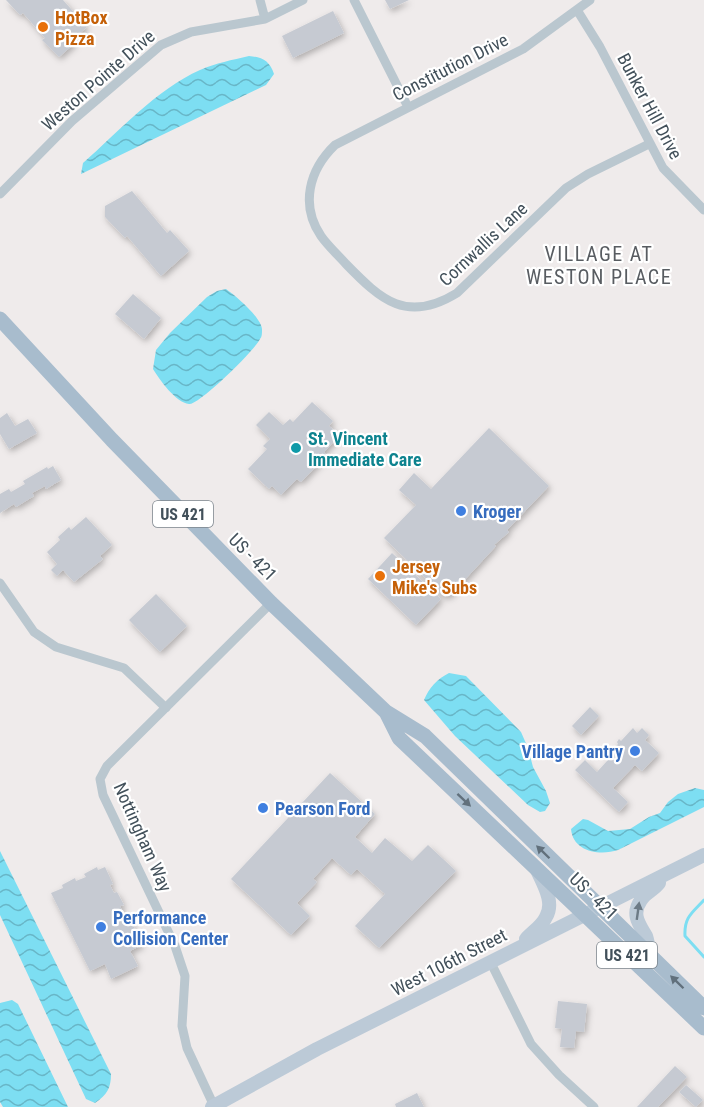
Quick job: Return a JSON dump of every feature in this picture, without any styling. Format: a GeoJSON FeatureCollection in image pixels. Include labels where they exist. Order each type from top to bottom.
{"type":"FeatureCollection","features":[{"type":"Feature","properties":{"kind":"main road","name":"US - 421"},"geometry":{"type":"LineString","coordinates":[[0,319],[120,448],[271,603],[386,711],[425,736],[704,1008]]}},
{"type":"Feature","properties":{"kind":"main road","name":"US - 421"},"geometry":{"type":"LineString","coordinates":[[386,711],[399,738],[704,1028]]}},
{"type":"Feature","properties":{"kind":"street"},"geometry":{"type":"LineString","coordinates":[[260,0],[265,19]]}},
{"type":"Feature","properties":{"kind":"street","name":"Weston Pointe Drive"},"geometry":{"type":"LineString","coordinates":[[0,194],[78,116],[161,45],[191,32],[265,19],[303,0]]}},
{"type":"Feature","properties":{"kind":"street"},"geometry":{"type":"LineString","coordinates":[[354,0],[408,107]]}},
{"type":"Feature","properties":{"kind":"street","name":"Constitution Drive"},"geometry":{"type":"LineString","coordinates":[[321,159],[342,140],[523,49],[590,0]]}},
{"type":"Feature","properties":{"kind":"street","name":"Bunker Hill Drive"},"geometry":{"type":"LineString","coordinates":[[577,10],[600,47],[663,168],[704,210]]}},
{"type":"Feature","properties":{"kind":"street","name":"Cornwallis Lane"},"geometry":{"type":"LineString","coordinates":[[321,159],[311,179],[309,201],[312,218],[320,234],[381,297],[404,306],[423,307],[457,294],[576,181],[649,144]]}},
{"type":"Feature","properties":{"kind":"street"},"geometry":{"type":"LineString","coordinates":[[0,584],[34,632],[56,647],[124,668],[166,708]]}},
{"type":"Feature","properties":{"kind":"street","name":"Nottingham Way"},"geometry":{"type":"LineString","coordinates":[[213,1107],[187,1048],[182,1026],[185,976],[175,946],[103,795],[100,779],[107,766],[271,603]]}},
{"type":"Feature","properties":{"kind":"street","name":"West 106th Street"},"geometry":{"type":"LineString","coordinates":[[213,1107],[317,1049],[704,855]]}},
{"type":"Feature","properties":{"kind":"street"},"geometry":{"type":"LineString","coordinates":[[521,946],[546,917],[549,910],[549,897],[534,866]]}},
{"type":"Feature","properties":{"kind":"street"},"geometry":{"type":"LineString","coordinates":[[650,956],[646,937],[637,922],[636,911],[642,897],[655,888],[665,874]]}},
{"type":"Feature","properties":{"kind":"street"},"geometry":{"type":"LineString","coordinates":[[490,961],[531,1044],[559,1075],[594,1107]]}},
{"type":"Feature","properties":{"kind":"water"},"geometry":{"type":"Polygon","coordinates":[[[249,56],[258,57],[270,66],[274,74],[266,85],[81,174],[83,163],[138,112],[168,88],[206,68],[249,56]]]}},
{"type":"Feature","properties":{"kind":"water"},"geometry":{"type":"Polygon","coordinates":[[[226,289],[254,314],[261,325],[261,337],[248,354],[215,387],[195,402],[184,403],[168,390],[153,369],[156,350],[207,297],[226,289]]]}},
{"type":"Feature","properties":{"kind":"water"},"geometry":{"type":"Polygon","coordinates":[[[449,673],[466,676],[521,732],[533,767],[550,803],[545,811],[540,812],[528,805],[455,736],[424,700],[434,684],[449,673]]]}},
{"type":"Feature","properties":{"kind":"water"},"geometry":{"type":"Polygon","coordinates":[[[695,788],[704,790],[704,807],[618,850],[596,852],[588,850],[577,843],[573,837],[571,829],[583,819],[608,831],[630,829],[660,813],[678,794],[695,788]]]}},
{"type":"Feature","properties":{"kind":"water"},"geometry":{"type":"Polygon","coordinates":[[[0,851],[111,1074],[108,1091],[95,1103],[86,1099],[0,915],[0,851]]]}},
{"type":"Feature","properties":{"kind":"water"},"geometry":{"type":"Polygon","coordinates":[[[12,1000],[18,1004],[68,1107],[3,1107],[0,1102],[0,1003],[12,1000]]]}},
{"type":"Feature","properties":{"kind":"building"},"geometry":{"type":"Polygon","coordinates":[[[6,0],[63,0],[87,27],[72,40],[75,43],[59,57],[42,40],[45,38],[23,13],[20,15],[6,0]]]}},
{"type":"Feature","properties":{"kind":"building"},"geometry":{"type":"Polygon","coordinates":[[[385,0],[409,0],[390,9],[385,0]]]}},
{"type":"Feature","properties":{"kind":"building"},"geometry":{"type":"Polygon","coordinates":[[[333,11],[344,33],[293,58],[282,36],[333,11]]]}},
{"type":"Feature","properties":{"kind":"building"},"geometry":{"type":"Polygon","coordinates":[[[132,191],[167,233],[170,230],[189,251],[161,276],[127,236],[125,238],[105,217],[105,206],[132,191]]]}},
{"type":"Feature","properties":{"kind":"building"},"geometry":{"type":"Polygon","coordinates":[[[133,294],[161,318],[144,339],[115,314],[133,294]]]}},
{"type":"Feature","properties":{"kind":"building","name":"St. Vincent Immediate Care"},"geometry":{"type":"Polygon","coordinates":[[[312,402],[333,421],[329,426],[340,435],[324,452],[327,455],[301,482],[297,479],[281,495],[272,486],[269,489],[248,469],[267,449],[263,446],[270,439],[256,425],[269,412],[283,425],[290,419],[293,422],[312,402]]]}},
{"type":"Feature","properties":{"kind":"building"},"geometry":{"type":"Polygon","coordinates":[[[7,413],[15,426],[28,419],[37,433],[9,449],[0,434],[0,418],[7,413]]]}},
{"type":"Feature","properties":{"kind":"building"},"geometry":{"type":"Polygon","coordinates":[[[489,428],[549,486],[459,586],[445,597],[384,538],[416,505],[399,490],[414,473],[431,489],[489,428]]]}},
{"type":"Feature","properties":{"kind":"building"},"geometry":{"type":"Polygon","coordinates":[[[53,466],[61,480],[46,489],[45,486],[32,493],[34,496],[0,513],[0,494],[9,489],[11,492],[25,484],[23,481],[53,466]]]}},
{"type":"Feature","properties":{"kind":"building"},"geometry":{"type":"Polygon","coordinates":[[[86,517],[112,545],[100,556],[103,559],[74,582],[63,570],[57,576],[51,570],[57,564],[47,552],[60,540],[58,537],[69,527],[71,530],[86,517]]]}},
{"type":"Feature","properties":{"kind":"building"},"geometry":{"type":"Polygon","coordinates":[[[392,553],[441,599],[416,625],[368,579],[392,553]]]}},
{"type":"Feature","properties":{"kind":"building"},"geometry":{"type":"Polygon","coordinates":[[[156,594],[187,626],[160,652],[129,620],[156,594]]]}},
{"type":"Feature","properties":{"kind":"building"},"geometry":{"type":"Polygon","coordinates":[[[590,707],[599,716],[581,735],[572,726],[590,707]]]}},
{"type":"Feature","properties":{"kind":"building"},"geometry":{"type":"Polygon","coordinates":[[[633,728],[637,733],[642,728],[649,735],[645,740],[659,753],[642,771],[635,765],[613,788],[628,802],[619,812],[575,770],[585,760],[597,772],[618,749],[615,747],[619,739],[621,741],[633,728]]]}},
{"type":"Feature","properties":{"kind":"building"},"geometry":{"type":"Polygon","coordinates":[[[330,773],[375,814],[355,837],[372,853],[385,838],[412,861],[428,845],[456,871],[379,948],[355,926],[385,894],[357,869],[351,875],[332,858],[313,879],[317,882],[297,903],[310,916],[291,935],[231,879],[330,773]]]}},
{"type":"Feature","properties":{"kind":"building","name":"Performance Collision Center"},"geometry":{"type":"Polygon","coordinates":[[[97,867],[98,870],[105,867],[113,884],[110,885],[114,893],[117,892],[124,905],[120,906],[127,921],[130,920],[137,933],[134,934],[135,938],[139,937],[142,945],[130,951],[138,966],[111,979],[105,964],[90,971],[51,893],[63,888],[62,885],[75,878],[76,881],[86,877],[84,874],[97,867]]]}},
{"type":"Feature","properties":{"kind":"building"},"geometry":{"type":"Polygon","coordinates":[[[558,1001],[587,1004],[584,1032],[576,1031],[574,1048],[560,1047],[562,1029],[555,1028],[558,1001]]]}},
{"type":"Feature","properties":{"kind":"building"},"geometry":{"type":"Polygon","coordinates":[[[675,1066],[687,1077],[658,1107],[637,1107],[675,1066]]]}},
{"type":"Feature","properties":{"kind":"building"},"geometry":{"type":"Polygon","coordinates":[[[686,1085],[703,1100],[696,1107],[679,1092],[686,1085]]]}},
{"type":"Feature","properties":{"kind":"building"},"geometry":{"type":"Polygon","coordinates":[[[417,1093],[424,1107],[396,1107],[395,1104],[417,1093]]]}},
{"type":"Feature","properties":{"kind":"waterway"},"geometry":{"type":"LineString","coordinates":[[704,900],[692,912],[685,930],[685,936],[704,957]]}},
{"type":"Feature","properties":{"kind":"place","name":"HotBox Pizza"},"geometry":{"type":"Point","coordinates":[43,27]}},
{"type":"Feature","properties":{"kind":"place","name":"St. Vincent Immediate Care"},"geometry":{"type":"Point","coordinates":[296,448]}},
{"type":"Feature","properties":{"kind":"place","name":"Kroger"},"geometry":{"type":"Point","coordinates":[461,511]}},
{"type":"Feature","properties":{"kind":"place","name":"Jersey Mike's Subs"},"geometry":{"type":"Point","coordinates":[380,576]}},
{"type":"Feature","properties":{"kind":"place","name":"Village Pantry"},"geometry":{"type":"Point","coordinates":[635,751]}},
{"type":"Feature","properties":{"kind":"place","name":"Pearson Ford"},"geometry":{"type":"Point","coordinates":[263,808]}},
{"type":"Feature","properties":{"kind":"place","name":"Performance Collision Center"},"geometry":{"type":"Point","coordinates":[101,927]}},
{"type":"Feature","properties":{"kind":"district","name":"VILLAGE AT WESTON PLACE"},"geometry":{"type":"Point","coordinates":[599,266]}}]}
